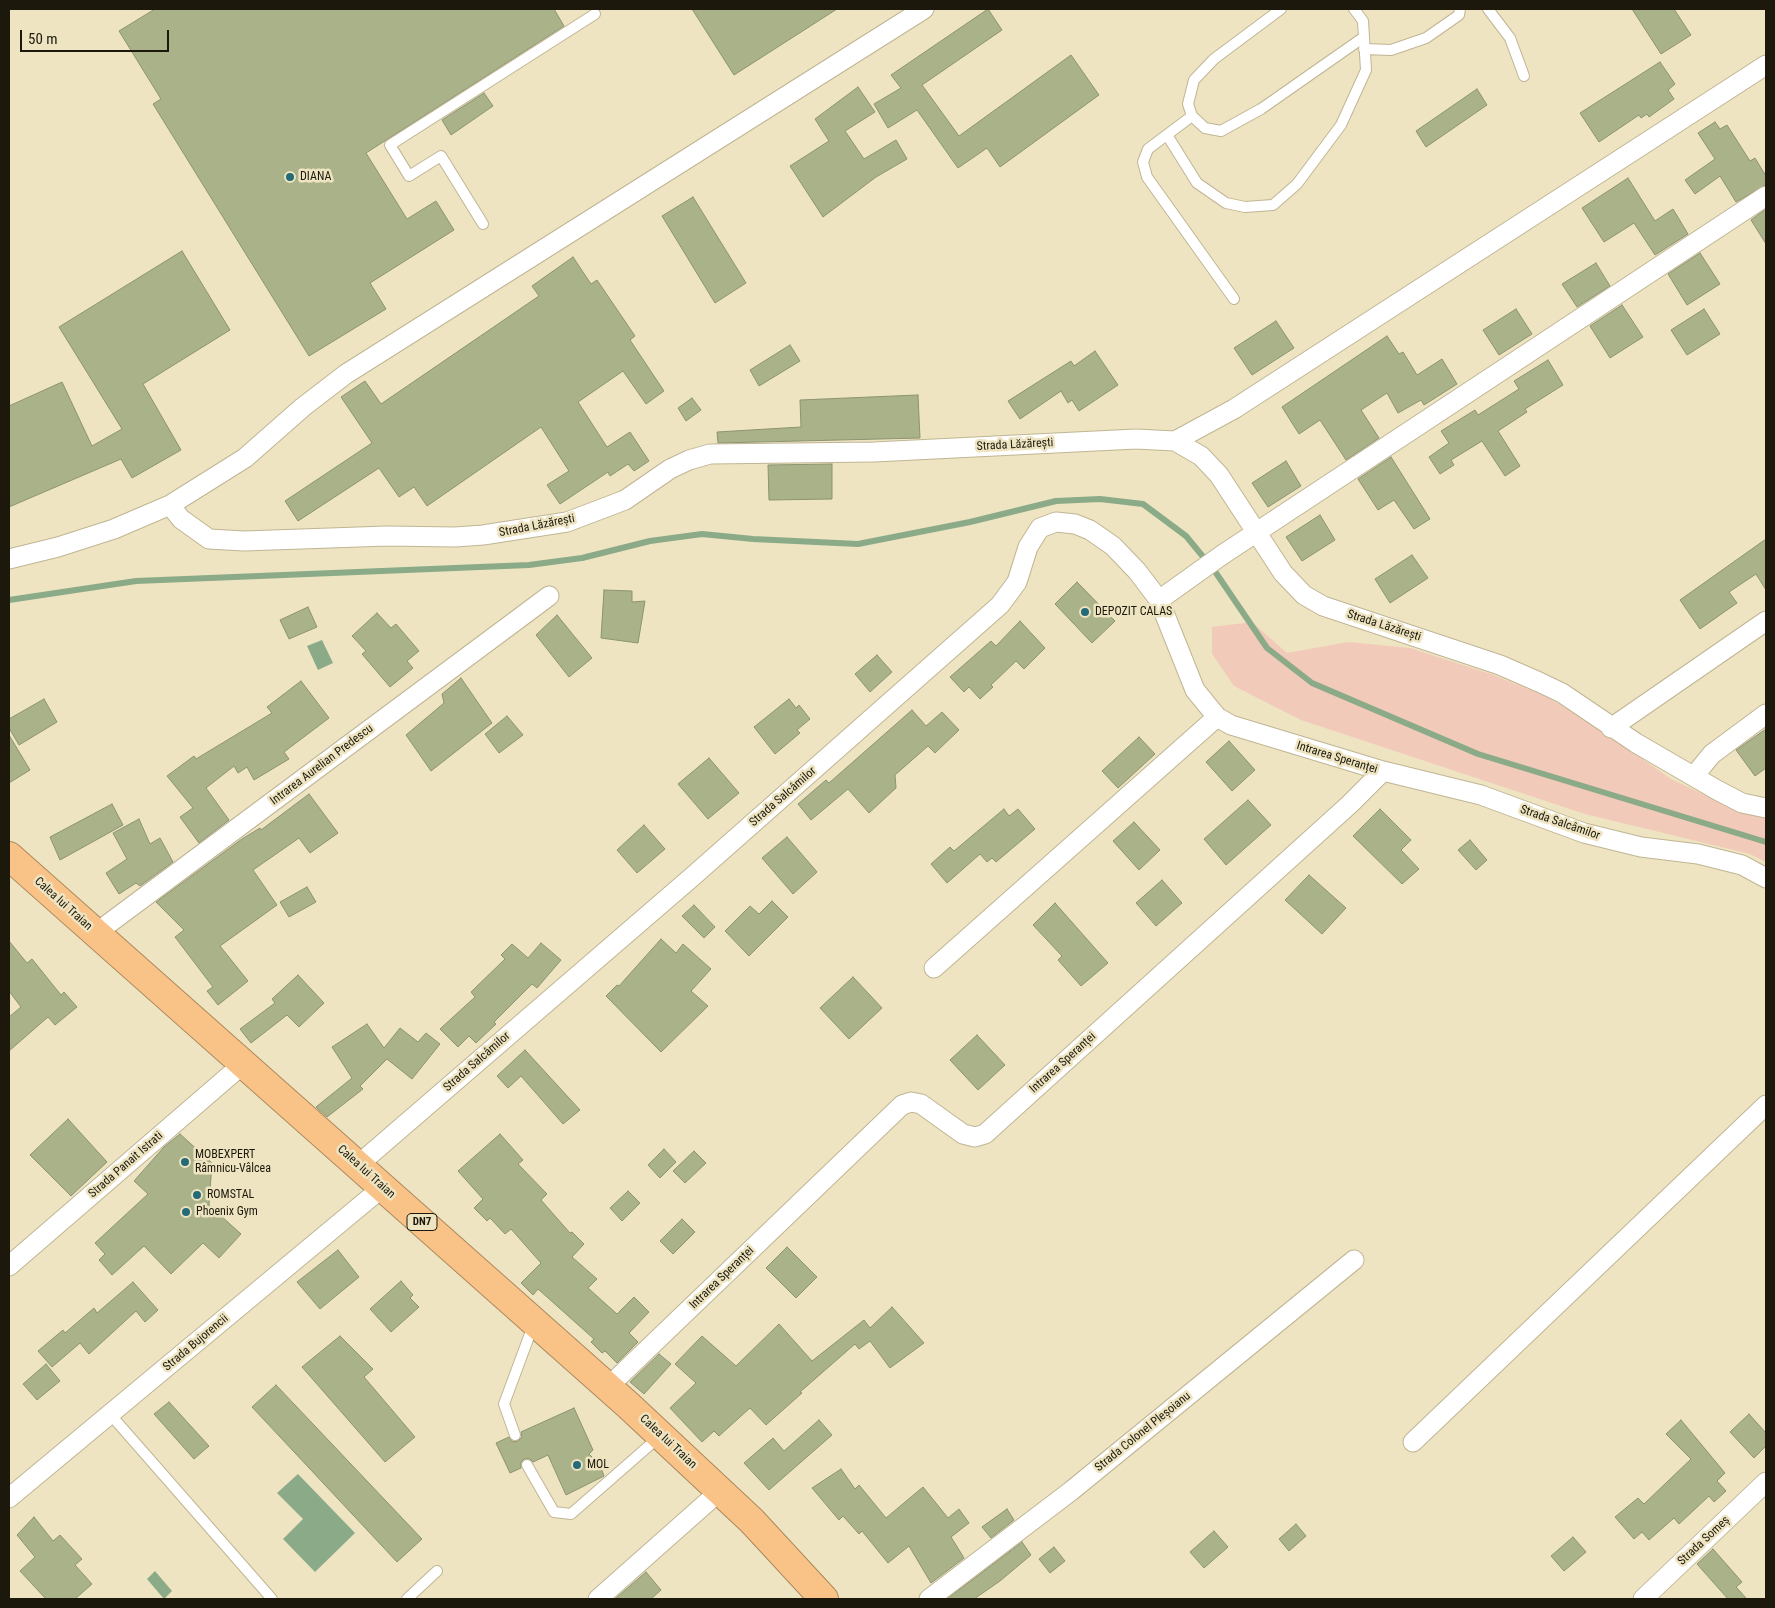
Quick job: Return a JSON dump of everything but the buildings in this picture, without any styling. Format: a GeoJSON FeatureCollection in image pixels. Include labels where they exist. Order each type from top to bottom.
{"type":"FeatureCollection","features":[{"type":"Feature","properties":{"kind":"highway","name":"Calea lui Traian"},"geometry":{"type":"LineString","coordinates":[[9,856],[661,1435],[721,1490],[776,1545],[824,1599]]}},
{"type":"Feature","properties":{"kind":"street"},"geometry":{"type":"LineString","coordinates":[[9,559],[58,547],[114,529],[170,505],[245,458],[303,407],[346,374],[924,9]]}},
{"type":"Feature","properties":{"kind":"street"},"geometry":{"type":"LineString","coordinates":[[1175,441],[1234,409],[1766,65]]}},
{"type":"Feature","properties":{"kind":"street"},"geometry":{"type":"LineString","coordinates":[[1159,600],[1185,580],[1255,533],[1766,196]]}},
{"type":"Feature","properties":{"kind":"street","name":"Strada Lăzărești"},"geometry":{"type":"LineString","coordinates":[[170,505],[181,519],[209,539],[244,541],[474,536],[567,522],[625,500],[670,469],[689,460],[710,454],[874,452],[1136,438],[1175,441],[1201,456],[1219,475],[1255,533],[1283,573],[1304,595],[1322,606],[1500,665],[1562,693],[1611,728],[1694,776],[1742,803],[1766,808]]}},
{"type":"Feature","properties":{"kind":"street","name":"Strada Salcâmilor"},"geometry":{"type":"LineString","coordinates":[[358,1165],[692,877],[1000,605],[1017,582],[1028,547],[1040,528],[1056,522],[1075,524],[1090,530],[1113,546],[1159,600]]}},
{"type":"Feature","properties":{"kind":"street","name":"Intrarea Aurelian Predescu"},"geometry":{"type":"LineString","coordinates":[[96,933],[549,596]]}},
{"type":"Feature","properties":{"kind":"street","name":"Intrarea Speranței"},"geometry":{"type":"LineString","coordinates":[[608,1387],[902,1105],[911,1102],[921,1104],[963,1134],[975,1137],[985,1134],[1343,810],[1383,771],[1230,725],[1217,717],[1195,690],[1159,600]]}},
{"type":"Feature","properties":{"kind":"street"},"geometry":{"type":"LineString","coordinates":[[1611,728],[1766,621]]}},
{"type":"Feature","properties":{"kind":"street"},"geometry":{"type":"LineString","coordinates":[[1694,776],[1712,754],[1766,714]]}},
{"type":"Feature","properties":{"kind":"street"},"geometry":{"type":"LineString","coordinates":[[934,968],[1217,717]]}},
{"type":"Feature","properties":{"kind":"street","name":"Strada Salcâmilor"},"geometry":{"type":"LineString","coordinates":[[1383,771],[1481,795],[1584,833],[1642,847],[1698,854],[1742,865],[1766,878]]}},
{"type":"Feature","properties":{"kind":"street","name":"Strada Panait Istrati"},"geometry":{"type":"LineString","coordinates":[[9,1266],[243,1064]]}},
{"type":"Feature","properties":{"kind":"street"},"geometry":{"type":"LineString","coordinates":[[1413,1442],[1766,1105]]}},
{"type":"Feature","properties":{"kind":"street","name":"Strada Bujorencii"},"geometry":{"type":"LineString","coordinates":[[9,1498],[383,1187]]}},
{"type":"Feature","properties":{"kind":"street","name":"Strada Colonel Pleșoianu"},"geometry":{"type":"LineString","coordinates":[[929,1599],[1078,1484],[1354,1260]]}},
{"type":"Feature","properties":{"kind":"street","name":"Strada Someș"},"geometry":{"type":"LineString","coordinates":[[1647,1598],[1766,1482]]}},
{"type":"Feature","properties":{"kind":"street"},"geometry":{"type":"LineString","coordinates":[[598,1599],[700,1511],[721,1490]]}},
{"type":"Feature","properties":{"kind":"lane"},"geometry":{"type":"LineString","coordinates":[[1281,9],[1214,59],[1194,80],[1188,104],[1192,116],[1205,128],[1221,131],[1261,109],[1364,37]]}},
{"type":"Feature","properties":{"kind":"lane"},"geometry":{"type":"LineString","coordinates":[[1167,134],[1198,183],[1226,203],[1245,207],[1273,205],[1297,184],[1341,125],[1366,70],[1363,20],[1354,9]]}},
{"type":"Feature","properties":{"kind":"lane"},"geometry":{"type":"LineString","coordinates":[[1364,49],[1390,50],[1426,38],[1459,15],[1460,9]]}},
{"type":"Feature","properties":{"kind":"lane"},"geometry":{"type":"LineString","coordinates":[[1488,9],[1510,38],[1524,76]]}},
{"type":"Feature","properties":{"kind":"lane"},"geometry":{"type":"LineString","coordinates":[[483,224],[441,156],[409,176],[390,145],[595,14]]}},
{"type":"Feature","properties":{"kind":"lane"},"geometry":{"type":"LineString","coordinates":[[1192,116],[1148,150],[1143,162],[1147,178],[1234,299]]}},
{"type":"Feature","properties":{"kind":"lane"},"geometry":{"type":"LineString","coordinates":[[515,1435],[504,1404],[534,1322]]}},
{"type":"Feature","properties":{"kind":"lane"},"geometry":{"type":"LineString","coordinates":[[110,1414],[272,1599]]}},
{"type":"Feature","properties":{"kind":"lane"},"geometry":{"type":"LineString","coordinates":[[527,1465],[554,1512],[571,1514],[661,1435]]}},
{"type":"Feature","properties":{"kind":"lane"},"geometry":{"type":"LineString","coordinates":[[407,1599],[437,1572]]}},
{"type":"Feature","properties":{"kind":"shaded area"},"geometry":{"type":"Polygon","coordinates":[[[1252,622],[1287,653],[1348,642],[1410,648],[1491,674],[1545,696],[1591,723],[1671,779],[1731,807],[1766,817],[1766,862],[1750,854],[1585,814],[1301,720],[1234,686],[1212,654],[1212,627],[1252,622]]]}},
{"type":"Feature","properties":{"kind":"shaded area"},"geometry":{"type":"Polygon","coordinates":[[[322,640],[333,663],[318,670],[307,646],[322,640]]]}},
{"type":"Feature","properties":{"kind":"shaded area"},"geometry":{"type":"Polygon","coordinates":[[[298,1474],[355,1533],[315,1572],[283,1539],[303,1519],[277,1493],[298,1474]]]}},
{"type":"Feature","properties":{"kind":"shaded area"},"geometry":{"type":"Polygon","coordinates":[[[155,1571],[172,1591],[164,1599],[147,1579],[155,1571]]]}},
{"type":"Feature","properties":{"kind":"waterway"},"geometry":{"type":"LineString","coordinates":[[9,600],[136,581],[529,565],[582,558],[650,541],[702,534],[753,539],[858,544],[970,522],[1056,501],[1100,499],[1143,504],[1186,536],[1214,570],[1267,648],[1312,683],[1478,754],[1766,842]]}},
{"type":"Feature","properties":{"kind":"place","name":"DIANA"},"geometry":{"type":"Point","coordinates":[290,177]}},
{"type":"Feature","properties":{"kind":"place","name":"DEPOZIT CALAS"},"geometry":{"type":"Point","coordinates":[1085,612]}},
{"type":"Feature","properties":{"kind":"place","name":"MOBEXPERT Râmnicu-Vâlcea"},"geometry":{"type":"Point","coordinates":[185,1162]}},
{"type":"Feature","properties":{"kind":"place","name":"ROMSTAL"},"geometry":{"type":"Point","coordinates":[197,1195]}},
{"type":"Feature","properties":{"kind":"place","name":"Phoenix Gym"},"geometry":{"type":"Point","coordinates":[186,1212]}},
{"type":"Feature","properties":{"kind":"place","name":"MOL"},"geometry":{"type":"Point","coordinates":[577,1465]}}]}
